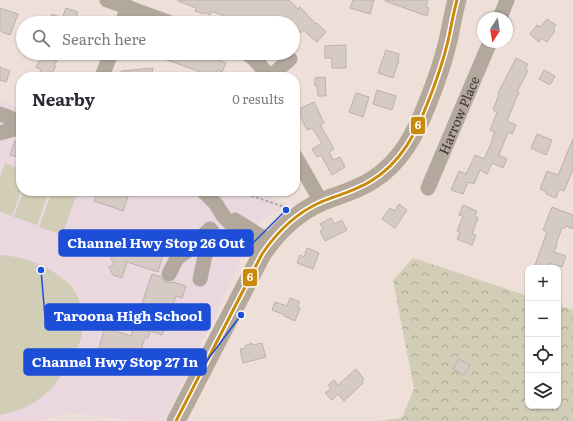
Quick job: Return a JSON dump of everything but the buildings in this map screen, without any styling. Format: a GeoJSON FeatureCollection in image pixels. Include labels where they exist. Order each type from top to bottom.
{"type":"FeatureCollection","features":[{"type":"Feature","properties":{"kind":"main road"},"geometry":{"type":"LineString","coordinates":[[176,421],[266,248],[284,227],[300,214],[321,202],[371,182],[393,164],[406,148],[417,128],[434,87],[448,40],[457,0]]}},
{"type":"Feature","properties":{"kind":"street"},"geometry":{"type":"LineString","coordinates":[[107,0],[152,16]]}},
{"type":"Feature","properties":{"kind":"street"},"geometry":{"type":"LineString","coordinates":[[502,12],[507,0]]}},
{"type":"Feature","properties":{"kind":"street"},"geometry":{"type":"LineString","coordinates":[[125,16],[128,7]]}},
{"type":"Feature","properties":{"kind":"street","name":"Harrow Place"},"geometry":{"type":"LineString","coordinates":[[428,188],[487,48]]}},
{"type":"Feature","properties":{"kind":"street"},"geometry":{"type":"LineString","coordinates":[[104,72],[108,60]]}},
{"type":"Feature","properties":{"kind":"street"},"geometry":{"type":"LineString","coordinates":[[256,60],[266,72]]}},
{"type":"Feature","properties":{"kind":"street"},"geometry":{"type":"LineString","coordinates":[[276,72],[290,60]]}},
{"type":"Feature","properties":{"kind":"street"},"geometry":{"type":"LineString","coordinates":[[0,114],[16,120]]}},
{"type":"Feature","properties":{"kind":"street"},"geometry":{"type":"LineString","coordinates":[[0,133],[16,128]]}},
{"type":"Feature","properties":{"kind":"street"},"geometry":{"type":"LineString","coordinates":[[300,165],[321,202]]}},
{"type":"Feature","properties":{"kind":"street"},"geometry":{"type":"LineString","coordinates":[[208,196],[216,204],[224,217],[266,248]]}},
{"type":"Feature","properties":{"kind":"street"},"geometry":{"type":"LineString","coordinates":[[169,274],[177,258],[211,230],[200,280]]}},
{"type":"Feature","properties":{"kind":"path"},"geometry":{"type":"LineString","coordinates":[[252,196],[289,208],[300,214]]}},
{"type":"Feature","properties":{"kind":"shaded area"},"geometry":{"type":"Polygon","coordinates":[[[0,101],[16,106],[16,196],[265,196],[288,204],[255,224],[231,283],[164,421],[141,421],[67,413],[41,421],[0,421],[0,101]]]}},
{"type":"Feature","properties":{"kind":"green space"},"geometry":{"type":"Polygon","coordinates":[[[5,163],[16,167],[16,196],[19,196],[12,216],[0,212],[0,178],[5,163]]]}},
{"type":"Feature","properties":{"kind":"green space"},"geometry":{"type":"Polygon","coordinates":[[[21,196],[47,196],[37,225],[14,217],[21,196]]]}},
{"type":"Feature","properties":{"kind":"green space"},"geometry":{"type":"Polygon","coordinates":[[[50,196],[76,196],[62,235],[39,227],[50,196]]]}},
{"type":"Feature","properties":{"kind":"green space"},"geometry":{"type":"Polygon","coordinates":[[[0,255],[22,258],[36,263],[49,269],[71,286],[80,302],[83,328],[79,345],[74,355],[52,388],[32,404],[0,415],[0,255]]]}},
{"type":"Feature","properties":{"kind":"green space"},"geometry":{"type":"Polygon","coordinates":[[[413,258],[525,295],[525,409],[561,409],[561,306],[573,310],[573,421],[378,421],[402,418],[414,389],[393,280],[413,258]]]}},
{"type":"Feature","properties":{"kind":"transit line","name":"6"},"geometry":{"type":"LineString","coordinates":[[176,421],[262,254],[274,238],[295,217],[312,206],[359,188],[382,174],[399,156],[413,136],[428,102],[442,64],[457,0]]}},
{"type":"Feature","properties":{"kind":"place","name":"Channel Hwy Stop 26 Out"},"geometry":{"type":"Point","coordinates":[286,210]}},
{"type":"Feature","properties":{"kind":"place","name":"Taroona High School"},"geometry":{"type":"Point","coordinates":[41,270]}},
{"type":"Feature","properties":{"kind":"place","name":"Channel Hwy Stop 27 In"},"geometry":{"type":"Point","coordinates":[241,315]}}]}
